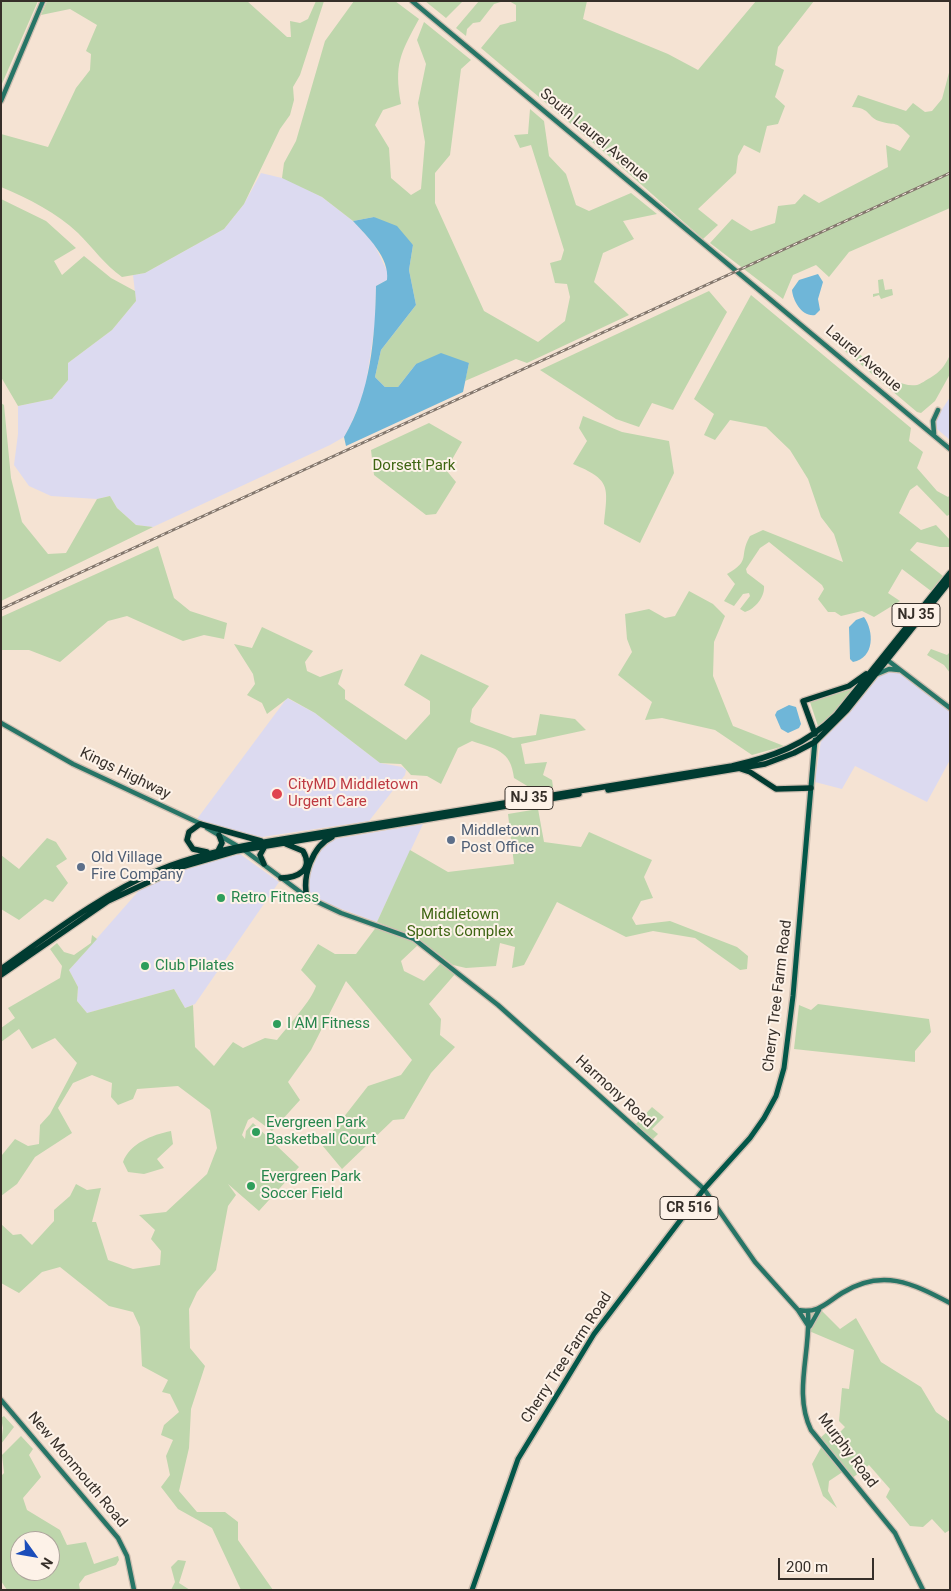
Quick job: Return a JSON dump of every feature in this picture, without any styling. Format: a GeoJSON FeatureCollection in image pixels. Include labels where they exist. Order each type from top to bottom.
{"type":"FeatureCollection","features":[{"type":"Feature","properties":{"kind":"highway","name":"NJ 35"},"geometry":{"type":"LineString","coordinates":[[265,844],[340,834],[739,769],[782,758],[815,742],[847,710],[877,674],[885,659],[950,573]]}},
{"type":"Feature","properties":{"kind":"highway","name":"NJ 35"},"geometry":{"type":"LineString","coordinates":[[1,969],[112,894],[159,870],[218,851],[732,766],[782,752],[814,734],[836,715],[950,581]]}},
{"type":"Feature","properties":{"kind":"highway","name":"CR 516"},"geometry":{"type":"LineString","coordinates":[[814,734],[803,701],[849,686],[875,667]]}},
{"type":"Feature","properties":{"kind":"highway"},"geometry":{"type":"LineString","coordinates":[[739,769],[750,772],[776,789],[811,788]]}},
{"type":"Feature","properties":{"kind":"highway"},"geometry":{"type":"LineString","coordinates":[[211,853],[196,850],[188,843],[189,832],[200,824],[265,844],[260,855],[264,864]]}},
{"type":"Feature","properties":{"kind":"highway"},"geometry":{"type":"LineString","coordinates":[[307,897],[304,879],[318,849],[325,840],[340,834]]}},
{"type":"Feature","properties":{"kind":"highway"},"geometry":{"type":"LineString","coordinates":[[218,851],[222,843],[220,835]]}},
{"type":"Feature","properties":{"kind":"highway"},"geometry":{"type":"LineString","coordinates":[[281,843],[301,849],[306,856],[307,863],[305,870],[297,876],[282,878]]}},
{"type":"Feature","properties":{"kind":"highway","name":"NJ 35"},"geometry":{"type":"LineString","coordinates":[[1,975],[76,921],[131,888],[181,867],[241,848]]}},
{"type":"Feature","properties":{"kind":"main road","name":"Cherry Tree Farm Road"},"geometry":{"type":"LineString","coordinates":[[472,1590],[522,1450],[598,1327],[695,1200],[759,1126],[772,1105],[781,1080],[795,979],[815,742],[814,734]]}},
{"type":"Feature","properties":{"kind":"street"},"geometry":{"type":"LineString","coordinates":[[1,101],[43,1]]}},
{"type":"Feature","properties":{"kind":"street","name":"South Laurel Avenue"},"geometry":{"type":"LineString","coordinates":[[412,1],[760,290]]}},
{"type":"Feature","properties":{"kind":"street","name":"Laurel Avenue"},"geometry":{"type":"LineString","coordinates":[[760,290],[950,449]]}},
{"type":"Feature","properties":{"kind":"street"},"geometry":{"type":"LineString","coordinates":[[935,436],[933,421],[938,410]]}},
{"type":"Feature","properties":{"kind":"street"},"geometry":{"type":"LineString","coordinates":[[885,659],[950,708]]}},
{"type":"Feature","properties":{"kind":"street"},"geometry":{"type":"LineString","coordinates":[[877,674],[889,669],[901,671]]}},
{"type":"Feature","properties":{"kind":"street","name":"Kings Highway"},"geometry":{"type":"LineString","coordinates":[[1,722],[73,764],[200,824],[241,848]]}},
{"type":"Feature","properties":{"kind":"street","name":"Harmony Road"},"geometry":{"type":"LineString","coordinates":[[241,848],[307,897],[340,912],[401,933],[421,945],[524,1028],[704,1189],[755,1262],[798,1310],[809,1327]]}},
{"type":"Feature","properties":{"kind":"street"},"geometry":{"type":"LineString","coordinates":[[695,1200],[711,1201]]}},
{"type":"Feature","properties":{"kind":"street"},"geometry":{"type":"LineString","coordinates":[[798,1310],[808,1312],[819,1310],[848,1290],[882,1280],[898,1280],[910,1283],[950,1303]]}},
{"type":"Feature","properties":{"kind":"street"},"geometry":{"type":"LineString","coordinates":[[809,1327],[819,1310]]}},
{"type":"Feature","properties":{"kind":"street","name":"Murphy Road"},"geometry":{"type":"LineString","coordinates":[[808,1312],[809,1327],[802,1389],[806,1418],[812,1430],[894,1533],[923,1590]]}},
{"type":"Feature","properties":{"kind":"street","name":"New Monmouth Road"},"geometry":{"type":"LineString","coordinates":[[1,1400],[118,1538],[127,1556],[134,1590]]}},
{"type":"Feature","properties":{"kind":"shaded area"},"geometry":{"type":"Polygon","coordinates":[[[261,173],[286,179],[322,197],[353,221],[374,244],[388,273],[387,280],[376,286],[375,324],[365,390],[344,437],[153,527],[136,525],[117,508],[110,496],[97,499],[51,496],[29,486],[14,465],[18,434],[18,406],[52,399],[68,380],[68,363],[112,330],[136,301],[133,275],[145,273],[224,229],[244,204],[261,173]]]}},
{"type":"Feature","properties":{"kind":"shaded area"},"geometry":{"type":"Polygon","coordinates":[[[950,397],[950,440],[937,429],[934,422],[950,397]]]}},
{"type":"Feature","properties":{"kind":"shaded area"},"geometry":{"type":"Polygon","coordinates":[[[892,670],[898,672],[950,711],[950,760],[927,802],[855,766],[842,789],[815,782],[821,740],[846,717],[880,675],[892,670]]]}},
{"type":"Feature","properties":{"kind":"shaded area"},"geometry":{"type":"Polygon","coordinates":[[[287,698],[315,713],[380,763],[402,767],[406,770],[405,775],[369,821],[262,837],[225,831],[197,819],[287,698]]]}},
{"type":"Feature","properties":{"kind":"shaded area"},"geometry":{"type":"Polygon","coordinates":[[[423,824],[377,922],[325,903],[307,890],[307,879],[321,848],[329,840],[423,824]]]}},
{"type":"Feature","properties":{"kind":"shaded area"},"geometry":{"type":"Polygon","coordinates":[[[240,854],[279,882],[195,1004],[185,1008],[174,989],[87,1013],[77,1001],[78,987],[69,970],[143,886],[179,870],[240,854]]]}},
{"type":"Feature","properties":{"kind":"green space"},"geometry":{"type":"Polygon","coordinates":[[[1,1],[38,1],[1,86],[1,1]]]}},
{"type":"Feature","properties":{"kind":"green space"},"geometry":{"type":"Polygon","coordinates":[[[47,1],[247,1],[287,37],[291,37],[290,21],[300,23],[308,19],[316,1],[324,1],[300,75],[293,87],[294,100],[290,115],[280,129],[244,204],[224,229],[145,273],[122,277],[70,225],[32,201],[1,187],[1,134],[48,147],[76,88],[90,70],[91,54],[86,51],[97,25],[70,9],[41,15],[47,1]]]}},
{"type":"Feature","properties":{"kind":"green space"},"geometry":{"type":"Polygon","coordinates":[[[354,1],[395,1],[419,19],[407,41],[400,60],[398,79],[401,104],[383,110],[375,125],[389,148],[391,178],[411,195],[421,189],[425,142],[418,103],[426,64],[417,40],[424,22],[471,60],[461,69],[450,155],[435,173],[435,203],[484,311],[538,342],[565,321],[570,297],[567,284],[555,283],[550,263],[561,260],[564,250],[531,145],[520,148],[514,135],[528,134],[530,109],[544,121],[549,156],[566,174],[576,205],[589,211],[631,193],[657,214],[623,221],[634,239],[603,253],[594,282],[629,315],[527,363],[516,359],[465,381],[469,363],[416,364],[398,387],[385,387],[375,377],[381,350],[416,305],[409,270],[413,245],[374,217],[353,221],[322,197],[282,178],[284,163],[296,141],[325,41],[354,1]]]}},
{"type":"Feature","properties":{"kind":"green space"},"geometry":{"type":"Polygon","coordinates":[[[425,1],[463,1],[446,18],[425,1]]]}},
{"type":"Feature","properties":{"kind":"green space"},"geometry":{"type":"Polygon","coordinates":[[[479,1],[504,1],[494,4],[480,22],[473,23],[467,29],[466,36],[456,28],[479,1]]]}},
{"type":"Feature","properties":{"kind":"green space"},"geometry":{"type":"Polygon","coordinates":[[[509,1],[587,1],[583,19],[668,54],[698,70],[756,1],[814,1],[778,47],[775,65],[784,70],[775,97],[785,106],[778,124],[767,126],[760,153],[744,145],[738,156],[736,173],[698,209],[718,225],[703,239],[610,157],[481,48],[500,25],[516,21],[516,5],[509,1]]]}},
{"type":"Feature","properties":{"kind":"green space"},"geometry":{"type":"Polygon","coordinates":[[[950,69],[950,208],[849,252],[829,277],[816,265],[793,275],[783,299],[710,243],[732,219],[751,231],[775,223],[778,206],[795,204],[804,194],[819,203],[888,167],[886,145],[900,151],[910,136],[896,124],[879,121],[863,109],[852,107],[858,95],[906,111],[913,103],[925,112],[932,111],[942,99],[950,69]]]}},
{"type":"Feature","properties":{"kind":"green space"},"geometry":{"type":"Polygon","coordinates":[[[1,199],[46,221],[76,248],[54,261],[62,275],[84,256],[111,278],[135,291],[136,301],[112,330],[68,363],[68,380],[52,399],[18,406],[1,377],[1,199]]]}},
{"type":"Feature","properties":{"kind":"green space"},"geometry":{"type":"Polygon","coordinates":[[[883,279],[885,290],[892,289],[893,295],[881,299],[879,295],[873,297],[873,294],[879,293],[878,280],[883,279]]]}},
{"type":"Feature","properties":{"kind":"green space"},"geometry":{"type":"Polygon","coordinates":[[[709,291],[727,312],[673,410],[652,403],[639,427],[616,419],[540,370],[709,291]]]}},
{"type":"Feature","properties":{"kind":"green space"},"geometry":{"type":"Polygon","coordinates":[[[751,295],[911,428],[909,441],[923,452],[917,468],[937,491],[948,497],[950,495],[950,514],[947,516],[917,485],[910,490],[899,513],[921,530],[936,525],[950,540],[950,547],[917,542],[910,550],[943,576],[931,591],[902,569],[888,593],[900,601],[874,617],[862,611],[841,616],[835,612],[828,612],[818,599],[824,589],[822,585],[769,542],[760,548],[746,569],[747,573],[764,586],[759,602],[745,612],[740,609],[750,596],[749,593],[743,594],[734,606],[724,601],[735,584],[727,574],[742,561],[750,536],[763,530],[843,562],[834,534],[821,517],[808,479],[790,450],[766,427],[730,420],[715,440],[704,435],[714,414],[694,399],[751,295]]]}},
{"type":"Feature","properties":{"kind":"green space"},"geometry":{"type":"Polygon","coordinates":[[[836,335],[841,335],[875,368],[896,381],[907,385],[920,384],[940,371],[950,355],[950,374],[935,401],[921,413],[917,412],[833,341],[836,335]]]}},
{"type":"Feature","properties":{"kind":"green space"},"geometry":{"type":"Polygon","coordinates":[[[1,403],[4,405],[11,478],[22,522],[48,554],[66,553],[97,499],[110,496],[117,508],[136,525],[153,527],[1,601],[1,403]]]}},
{"type":"Feature","properties":{"kind":"green space"},"geometry":{"type":"Polygon","coordinates":[[[583,416],[622,432],[669,441],[674,473],[640,543],[604,524],[606,493],[601,480],[573,464],[587,441],[579,428],[583,416]]]}},
{"type":"Feature","properties":{"kind":"green space","name":"Dorsett Park"},"geometry":{"type":"Polygon","coordinates":[[[429,423],[462,442],[446,470],[456,482],[436,514],[426,515],[374,475],[371,450],[429,423]]]}},
{"type":"Feature","properties":{"kind":"green space"},"geometry":{"type":"Polygon","coordinates":[[[158,546],[174,598],[190,611],[227,623],[224,639],[204,635],[183,641],[127,616],[108,621],[60,662],[29,650],[1,650],[1,617],[158,546]]]}},
{"type":"Feature","properties":{"kind":"green space"},"geometry":{"type":"Polygon","coordinates":[[[689,591],[713,604],[725,616],[714,642],[713,676],[733,726],[784,746],[752,755],[715,730],[662,718],[645,720],[652,702],[618,675],[632,652],[627,639],[625,614],[649,609],[665,618],[675,616],[689,591]]]}},
{"type":"Feature","properties":{"kind":"green space"},"geometry":{"type":"Polygon","coordinates":[[[262,627],[313,651],[305,662],[307,671],[320,677],[343,669],[338,684],[345,690],[345,699],[406,740],[430,714],[430,701],[404,685],[421,654],[489,686],[472,709],[470,722],[476,725],[513,738],[536,735],[540,714],[575,719],[586,730],[521,744],[525,764],[547,762],[543,775],[552,780],[553,787],[534,790],[514,778],[509,762],[501,752],[472,741],[458,748],[441,784],[427,776],[411,775],[401,764],[380,763],[315,713],[288,698],[267,714],[262,703],[247,695],[255,684],[253,674],[234,644],[252,648],[262,627]]]}},
{"type":"Feature","properties":{"kind":"green space"},"geometry":{"type":"Polygon","coordinates":[[[931,649],[947,655],[950,652],[950,673],[944,665],[927,655],[931,649]]]}},
{"type":"Feature","properties":{"kind":"green space"},"geometry":{"type":"Polygon","coordinates":[[[855,686],[833,714],[818,726],[810,702],[855,686]]]}},
{"type":"Feature","properties":{"kind":"green space","name":"Middletown Sports Complex"},"geometry":{"type":"Polygon","coordinates":[[[538,809],[544,842],[581,847],[589,832],[652,860],[644,877],[653,898],[641,901],[632,918],[636,925],[670,921],[737,947],[748,956],[747,969],[740,970],[695,938],[653,931],[626,937],[557,902],[524,965],[512,968],[515,947],[500,943],[496,966],[466,968],[453,965],[417,938],[377,922],[410,850],[448,872],[514,864],[508,814],[538,809]]]}},
{"type":"Feature","properties":{"kind":"green space"},"geometry":{"type":"Polygon","coordinates":[[[47,838],[56,842],[67,859],[56,866],[68,883],[53,902],[45,899],[19,920],[1,909],[1,855],[19,869],[47,838]]]}},
{"type":"Feature","properties":{"kind":"green space"},"geometry":{"type":"Polygon","coordinates":[[[377,926],[413,939],[419,944],[401,961],[404,971],[424,981],[442,962],[456,973],[429,1004],[441,1019],[440,1035],[455,1047],[431,1073],[404,1119],[393,1120],[342,1169],[322,1145],[368,1086],[401,1075],[412,1060],[346,981],[311,1050],[288,1082],[300,1100],[272,1131],[253,1117],[248,1120],[242,1135],[245,1139],[246,1131],[253,1123],[299,1167],[259,1211],[228,1184],[236,1195],[228,1206],[216,1270],[197,1292],[189,1309],[190,1348],[205,1366],[191,1409],[189,1448],[179,1491],[197,1512],[225,1512],[238,1522],[238,1540],[273,1590],[241,1590],[212,1528],[178,1509],[161,1487],[170,1475],[166,1456],[173,1440],[161,1435],[164,1425],[179,1412],[170,1394],[162,1392],[168,1380],[142,1366],[140,1327],[133,1312],[109,1306],[60,1267],[42,1272],[19,1293],[1,1283],[1,1224],[13,1235],[21,1234],[32,1245],[54,1221],[54,1210],[70,1196],[76,1184],[87,1190],[101,1188],[92,1222],[96,1222],[108,1260],[133,1269],[160,1265],[161,1251],[151,1239],[155,1230],[139,1215],[166,1212],[207,1174],[217,1148],[210,1110],[178,1086],[137,1089],[133,1099],[118,1105],[111,1097],[112,1083],[92,1075],[73,1083],[58,1108],[72,1133],[35,1157],[17,1184],[1,1196],[2,1155],[15,1139],[28,1146],[39,1144],[40,1125],[50,1114],[77,1063],[55,1038],[32,1049],[19,1029],[1,1042],[1,1028],[15,1018],[8,1008],[60,978],[62,966],[50,949],[57,943],[64,952],[74,955],[91,943],[92,935],[97,939],[69,970],[78,987],[77,1001],[87,1013],[174,989],[185,1008],[193,1005],[195,1047],[214,1066],[233,1042],[243,1048],[265,1038],[277,1040],[314,992],[316,986],[301,970],[318,944],[335,954],[356,954],[377,926]]]}},
{"type":"Feature","properties":{"kind":"green space"},"geometry":{"type":"Polygon","coordinates":[[[818,1004],[929,1019],[931,1032],[915,1051],[915,1062],[794,1049],[799,1005],[811,1010],[818,1004]]]}},
{"type":"Feature","properties":{"kind":"green space"},"geometry":{"type":"Polygon","coordinates":[[[652,1107],[664,1117],[652,1129],[658,1134],[652,1140],[647,1136],[644,1139],[636,1131],[635,1125],[652,1107]]]}},
{"type":"Feature","properties":{"kind":"green space"},"geometry":{"type":"Polygon","coordinates":[[[171,1131],[173,1144],[157,1159],[164,1168],[144,1174],[128,1172],[123,1162],[126,1155],[136,1145],[156,1135],[171,1131]]]}},
{"type":"Feature","properties":{"kind":"green space"},"geometry":{"type":"Polygon","coordinates":[[[821,1310],[840,1329],[856,1318],[881,1362],[921,1387],[936,1412],[950,1422],[950,1530],[945,1533],[932,1519],[923,1527],[910,1526],[886,1497],[890,1489],[869,1465],[851,1479],[844,1471],[829,1481],[828,1491],[837,1508],[823,1496],[812,1464],[823,1444],[819,1439],[828,1431],[834,1438],[845,1427],[839,1421],[842,1388],[849,1389],[854,1350],[809,1331],[808,1313],[821,1310]]]}},
{"type":"Feature","properties":{"kind":"green space"},"geometry":{"type":"Polygon","coordinates":[[[4,1416],[14,1427],[1,1444],[3,1428],[1,1418],[4,1416]]]}},
{"type":"Feature","properties":{"kind":"green space"},"geometry":{"type":"Polygon","coordinates":[[[21,1436],[33,1449],[29,1455],[41,1477],[23,1498],[27,1510],[60,1530],[67,1545],[86,1542],[94,1564],[118,1556],[119,1560],[116,1565],[85,1576],[79,1584],[80,1590],[7,1590],[1,1581],[1,1476],[4,1473],[2,1455],[21,1436]]]}},
{"type":"Feature","properties":{"kind":"green space"},"geometry":{"type":"Polygon","coordinates":[[[178,1560],[186,1561],[179,1583],[190,1590],[171,1590],[175,1582],[171,1567],[178,1560]]]}},
{"type":"Feature","properties":{"kind":"water"},"geometry":{"type":"Polygon","coordinates":[[[374,217],[397,226],[413,245],[409,270],[416,305],[381,350],[375,377],[385,387],[398,387],[416,364],[441,353],[469,363],[463,392],[346,446],[344,437],[360,402],[370,364],[376,286],[387,280],[385,264],[381,256],[371,240],[353,221],[374,217]]]}},
{"type":"Feature","properties":{"kind":"water"},"geometry":{"type":"Polygon","coordinates":[[[818,274],[823,282],[818,299],[820,310],[815,315],[810,315],[799,307],[794,299],[792,290],[799,280],[818,274]]]}},
{"type":"Feature","properties":{"kind":"water"},"geometry":{"type":"Polygon","coordinates":[[[864,617],[870,629],[869,650],[860,659],[853,662],[850,659],[849,627],[856,620],[864,617]]]}},
{"type":"Feature","properties":{"kind":"water"},"geometry":{"type":"Polygon","coordinates":[[[789,705],[796,707],[801,724],[799,728],[788,733],[781,729],[775,715],[777,711],[789,705]]]}},
{"type":"Feature","properties":{"kind":"railway"},"geometry":{"type":"LineString","coordinates":[[1,609],[950,173]]}},
{"type":"Feature","properties":{"kind":"place","name":"CityMD Middletown Urgent Care"},"geometry":{"type":"Point","coordinates":[277,794]}},
{"type":"Feature","properties":{"kind":"place","name":"Middletown Post Office"},"geometry":{"type":"Point","coordinates":[451,840]}},
{"type":"Feature","properties":{"kind":"place","name":"Old Village Fire Company"},"geometry":{"type":"Point","coordinates":[81,867]}},
{"type":"Feature","properties":{"kind":"place","name":"Retro Fitness"},"geometry":{"type":"Point","coordinates":[221,898]}},
{"type":"Feature","properties":{"kind":"place","name":"Club Pilates"},"geometry":{"type":"Point","coordinates":[145,966]}},
{"type":"Feature","properties":{"kind":"place","name":"I AM Fitness"},"geometry":{"type":"Point","coordinates":[277,1024]}},
{"type":"Feature","properties":{"kind":"place","name":"Evergreen Park Basketball Court"},"geometry":{"type":"Point","coordinates":[256,1132]}},
{"type":"Feature","properties":{"kind":"place","name":"Evergreen Park Soccer Field"},"geometry":{"type":"Point","coordinates":[251,1186]}}]}
